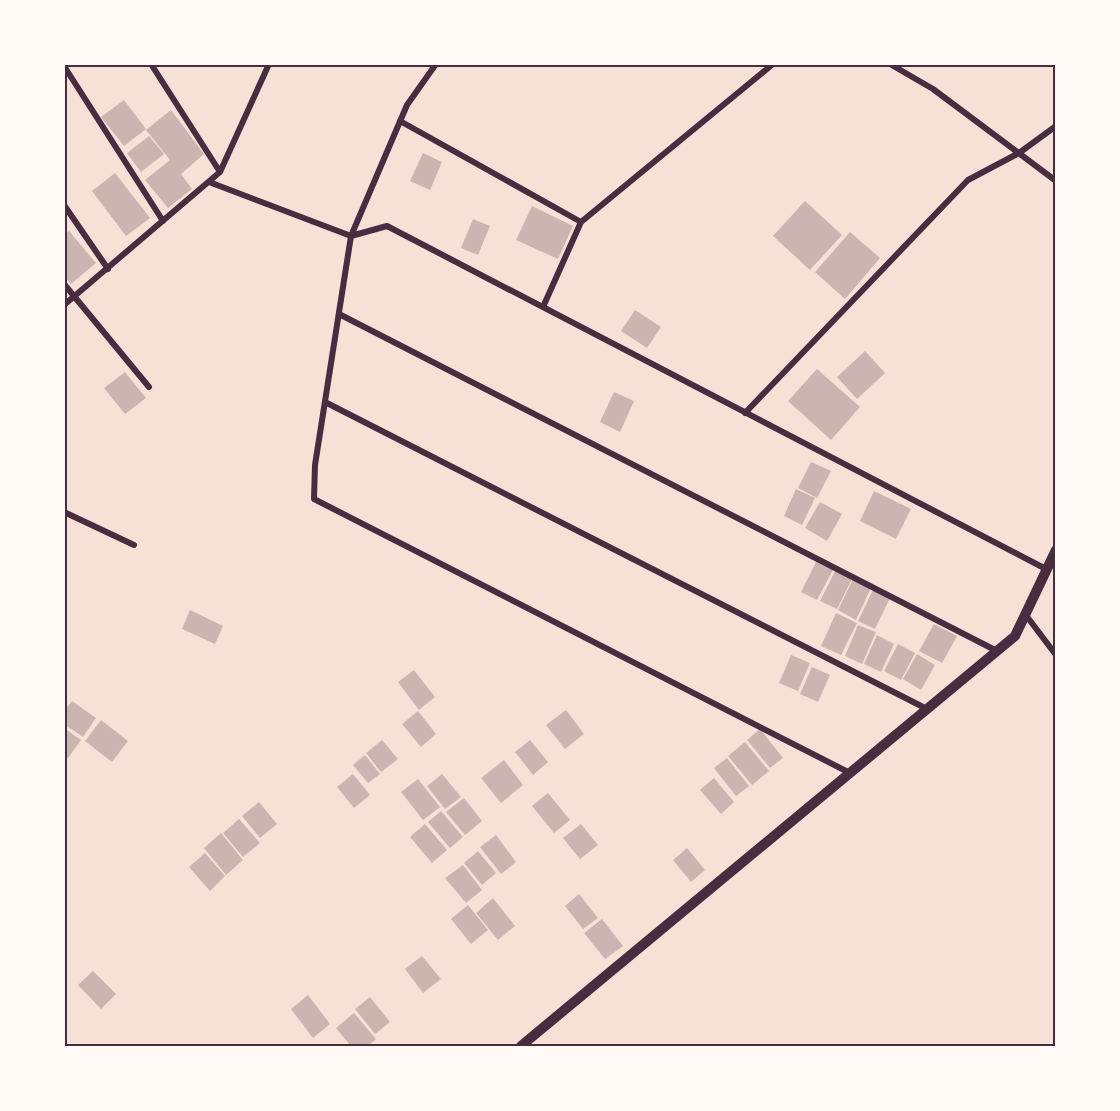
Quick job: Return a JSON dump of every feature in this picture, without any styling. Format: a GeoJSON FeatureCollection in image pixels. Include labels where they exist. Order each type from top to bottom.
{"type":"FeatureCollection","features":[{"type":"Feature","properties":{"kind":"street"},"geometry":{"type":"LineString","coordinates":[[151,64],[220,172]]}},
{"type":"Feature","properties":{"kind":"street"},"geometry":{"type":"LineString","coordinates":[[436,64],[407,105],[351,236],[315,465],[314,499],[850,772]]}},
{"type":"Feature","properties":{"kind":"street"},"geometry":{"type":"LineString","coordinates":[[543,308],[581,222],[773,64]]}},
{"type":"Feature","properties":{"kind":"street"},"geometry":{"type":"LineString","coordinates":[[890,64],[933,89],[1056,181]]}},
{"type":"Feature","properties":{"kind":"street"},"geometry":{"type":"LineString","coordinates":[[64,66],[163,221]]}},
{"type":"Feature","properties":{"kind":"street"},"geometry":{"type":"LineString","coordinates":[[64,305],[220,172],[267,66]]}},
{"type":"Feature","properties":{"kind":"street"},"geometry":{"type":"LineString","coordinates":[[400,121],[581,222]]}},
{"type":"Feature","properties":{"kind":"street"},"geometry":{"type":"LineString","coordinates":[[746,413],[968,180],[1019,153],[1056,126]]}},
{"type":"Feature","properties":{"kind":"street"},"geometry":{"type":"LineString","coordinates":[[209,182],[351,236],[387,226],[1046,569]]}},
{"type":"Feature","properties":{"kind":"street"},"geometry":{"type":"LineString","coordinates":[[64,205],[108,269]]}},
{"type":"Feature","properties":{"kind":"street"},"geometry":{"type":"LineString","coordinates":[[64,284],[149,387]]}},
{"type":"Feature","properties":{"kind":"street"},"geometry":{"type":"LineString","coordinates":[[339,314],[997,651]]}},
{"type":"Feature","properties":{"kind":"street"},"geometry":{"type":"LineString","coordinates":[[325,402],[927,709]]}},
{"type":"Feature","properties":{"kind":"street"},"geometry":{"type":"LineString","coordinates":[[64,512],[134,545]]}},
{"type":"Feature","properties":{"kind":"street"},"geometry":{"type":"LineString","coordinates":[[521,1047],[1015,636],[1056,550]]}},
{"type":"Feature","properties":{"kind":"street"},"geometry":{"type":"LineString","coordinates":[[1025,614],[1056,655]]}},
{"type":"Feature","properties":{"kind":"building"},"geometry":{"type":"Polygon","coordinates":[[[124,100],[146,129],[124,146],[101,117],[124,100]]]}},
{"type":"Feature","properties":{"kind":"building"},"geometry":{"type":"Polygon","coordinates":[[[171,110],[204,154],[181,174],[192,189],[168,208],[145,180],[170,160],[146,130],[171,110]]]}},
{"type":"Feature","properties":{"kind":"building"},"geometry":{"type":"Polygon","coordinates":[[[149,136],[164,154],[141,172],[127,153],[149,136]]]}},
{"type":"Feature","properties":{"kind":"building"},"geometry":{"type":"Polygon","coordinates":[[[423,153],[442,162],[430,190],[410,181],[423,153]]]}},
{"type":"Feature","properties":{"kind":"building"},"geometry":{"type":"Polygon","coordinates":[[[115,173],[150,218],[126,236],[92,191],[115,173]]]}},
{"type":"Feature","properties":{"kind":"building"},"geometry":{"type":"Polygon","coordinates":[[[805,201],[842,235],[810,270],[773,236],[805,201]]]}},
{"type":"Feature","properties":{"kind":"building"},"geometry":{"type":"Polygon","coordinates":[[[532,206],[573,226],[558,259],[516,240],[532,206]]]}},
{"type":"Feature","properties":{"kind":"building"},"geometry":{"type":"Polygon","coordinates":[[[473,219],[490,226],[478,255],[461,248],[473,219]]]}},
{"type":"Feature","properties":{"kind":"building"},"geometry":{"type":"Polygon","coordinates":[[[69,231],[96,263],[71,284],[64,276],[64,234],[69,231]]]}},
{"type":"Feature","properties":{"kind":"building"},"geometry":{"type":"Polygon","coordinates":[[[850,232],[880,258],[845,299],[815,272],[850,232]]]}},
{"type":"Feature","properties":{"kind":"building"},"geometry":{"type":"Polygon","coordinates":[[[635,310],[661,327],[647,348],[621,331],[635,310]]]}},
{"type":"Feature","properties":{"kind":"building"},"geometry":{"type":"Polygon","coordinates":[[[865,351],[885,373],[857,399],[837,377],[865,351]]]}},
{"type":"Feature","properties":{"kind":"building"},"geometry":{"type":"Polygon","coordinates":[[[817,369],[860,407],[831,440],[788,401],[817,369]]]}},
{"type":"Feature","properties":{"kind":"building"},"geometry":{"type":"Polygon","coordinates":[[[125,372],[146,398],[125,414],[104,388],[125,372]]]}},
{"type":"Feature","properties":{"kind":"building"},"geometry":{"type":"Polygon","coordinates":[[[614,392],[634,401],[620,432],[600,422],[614,392]]]}},
{"type":"Feature","properties":{"kind":"building"},"geometry":{"type":"Polygon","coordinates":[[[811,462],[831,471],[817,498],[798,488],[811,462]]]}},
{"type":"Feature","properties":{"kind":"building"},"geometry":{"type":"Polygon","coordinates":[[[796,489],[815,498],[802,525],[784,516],[796,489]]]}},
{"type":"Feature","properties":{"kind":"building"},"geometry":{"type":"Polygon","coordinates":[[[874,491],[911,509],[896,539],[860,521],[874,491]]]}},
{"type":"Feature","properties":{"kind":"building"},"geometry":{"type":"Polygon","coordinates":[[[820,502],[842,514],[827,541],[805,528],[820,502]]]}},
{"type":"Feature","properties":{"kind":"building"},"geometry":{"type":"Polygon","coordinates":[[[816,562],[833,570],[817,600],[801,592],[816,562]]]}},
{"type":"Feature","properties":{"kind":"building"},"geometry":{"type":"Polygon","coordinates":[[[835,571],[852,579],[837,609],[820,601],[835,571]]]}},
{"type":"Feature","properties":{"kind":"building"},"geometry":{"type":"Polygon","coordinates":[[[853,579],[871,588],[856,620],[838,610],[853,579]]]}},
{"type":"Feature","properties":{"kind":"building"},"geometry":{"type":"Polygon","coordinates":[[[873,590],[890,598],[875,629],[858,621],[873,590]]]}},
{"type":"Feature","properties":{"kind":"building"},"geometry":{"type":"Polygon","coordinates":[[[190,610],[223,626],[215,644],[182,629],[190,610]]]}},
{"type":"Feature","properties":{"kind":"building"},"geometry":{"type":"Polygon","coordinates":[[[836,613],[857,623],[841,655],[821,646],[836,613]]]}},
{"type":"Feature","properties":{"kind":"building"},"geometry":{"type":"Polygon","coordinates":[[[934,624],[957,636],[942,663],[919,651],[934,624]]]}},
{"type":"Feature","properties":{"kind":"building"},"geometry":{"type":"Polygon","coordinates":[[[858,625],[876,632],[862,664],[845,656],[858,625]]]}},
{"type":"Feature","properties":{"kind":"building"},"geometry":{"type":"Polygon","coordinates":[[[877,635],[894,644],[881,672],[864,664],[877,635]]]}},
{"type":"Feature","properties":{"kind":"building"},"geometry":{"type":"Polygon","coordinates":[[[898,644],[915,653],[901,680],[884,671],[898,644]]]}},
{"type":"Feature","properties":{"kind":"building"},"geometry":{"type":"Polygon","coordinates":[[[917,654],[935,665],[921,690],[903,679],[917,654]]]}},
{"type":"Feature","properties":{"kind":"building"},"geometry":{"type":"Polygon","coordinates":[[[791,655],[810,663],[798,691],[779,683],[791,655]]]}},
{"type":"Feature","properties":{"kind":"building"},"geometry":{"type":"Polygon","coordinates":[[[812,667],[830,675],[818,702],[800,694],[812,667]]]}},
{"type":"Feature","properties":{"kind":"building"},"geometry":{"type":"Polygon","coordinates":[[[414,670],[435,697],[419,710],[398,682],[414,670]]]}},
{"type":"Feature","properties":{"kind":"building"},"geometry":{"type":"Polygon","coordinates":[[[72,701],[96,718],[83,737],[64,724],[64,711],[72,701]]]}},
{"type":"Feature","properties":{"kind":"building"},"geometry":{"type":"Polygon","coordinates":[[[566,710],[584,734],[565,749],[546,725],[566,710]]]}},
{"type":"Feature","properties":{"kind":"building"},"geometry":{"type":"Polygon","coordinates":[[[418,711],[436,734],[421,747],[402,724],[418,711]]]}},
{"type":"Feature","properties":{"kind":"building"},"geometry":{"type":"Polygon","coordinates":[[[101,720],[128,741],[112,762],[85,741],[101,720]]]}},
{"type":"Feature","properties":{"kind":"building"},"geometry":{"type":"Polygon","coordinates":[[[64,728],[81,740],[68,758],[64,756],[64,728]]]}},
{"type":"Feature","properties":{"kind":"building"},"geometry":{"type":"Polygon","coordinates":[[[760,729],[783,758],[770,768],[747,740],[760,729]]]}},
{"type":"Feature","properties":{"kind":"building"},"geometry":{"type":"Polygon","coordinates":[[[382,740],[398,759],[381,772],[366,753],[382,740]]]}},
{"type":"Feature","properties":{"kind":"building"},"geometry":{"type":"Polygon","coordinates":[[[530,740],[548,762],[533,775],[515,752],[530,740]]]}},
{"type":"Feature","properties":{"kind":"building"},"geometry":{"type":"Polygon","coordinates":[[[745,742],[769,771],[752,785],[728,756],[745,742]]]}},
{"type":"Feature","properties":{"kind":"building"},"geometry":{"type":"Polygon","coordinates":[[[365,755],[380,774],[368,783],[353,765],[365,755]]]}},
{"type":"Feature","properties":{"kind":"building"},"geometry":{"type":"Polygon","coordinates":[[[727,758],[749,786],[736,796],[714,768],[727,758]]]}},
{"type":"Feature","properties":{"kind":"building"},"geometry":{"type":"Polygon","coordinates":[[[504,760],[523,785],[501,803],[481,778],[504,760]]]}},
{"type":"Feature","properties":{"kind":"building"},"geometry":{"type":"Polygon","coordinates":[[[353,774],[370,795],[354,808],[337,787],[353,774]]]}},
{"type":"Feature","properties":{"kind":"building"},"geometry":{"type":"Polygon","coordinates":[[[442,774],[461,797],[445,809],[427,786],[442,774]]]}},
{"type":"Feature","properties":{"kind":"building"},"geometry":{"type":"Polygon","coordinates":[[[714,778],[734,802],[721,814],[700,790],[714,778]]]}},
{"type":"Feature","properties":{"kind":"building"},"geometry":{"type":"Polygon","coordinates":[[[418,779],[440,807],[423,820],[401,792],[418,779]]]}},
{"type":"Feature","properties":{"kind":"building"},"geometry":{"type":"Polygon","coordinates":[[[548,793],[570,820],[554,833],[532,806],[548,793]]]}},
{"type":"Feature","properties":{"kind":"building"},"geometry":{"type":"Polygon","coordinates":[[[464,798],[482,821],[465,835],[446,812],[464,798]]]}},
{"type":"Feature","properties":{"kind":"building"},"geometry":{"type":"Polygon","coordinates":[[[259,802],[277,824],[260,838],[242,816],[259,802]]]}},
{"type":"Feature","properties":{"kind":"building"},"geometry":{"type":"Polygon","coordinates":[[[441,811],[463,837],[450,848],[428,822],[441,811]]]}},
{"type":"Feature","properties":{"kind":"building"},"geometry":{"type":"Polygon","coordinates":[[[239,819],[260,843],[243,857],[223,833],[239,819]]]}},
{"type":"Feature","properties":{"kind":"building"},"geometry":{"type":"Polygon","coordinates":[[[425,824],[447,850],[432,863],[410,837],[425,824]]]}},
{"type":"Feature","properties":{"kind":"building"},"geometry":{"type":"Polygon","coordinates":[[[581,824],[598,845],[580,859],[563,838],[581,824]]]}},
{"type":"Feature","properties":{"kind":"building"},"geometry":{"type":"Polygon","coordinates":[[[221,833],[243,860],[226,875],[204,848],[221,833]]]}},
{"type":"Feature","properties":{"kind":"building"},"geometry":{"type":"Polygon","coordinates":[[[496,835],[516,862],[501,874],[480,847],[496,835]]]}},
{"type":"Feature","properties":{"kind":"building"},"geometry":{"type":"Polygon","coordinates":[[[687,848],[705,870],[691,882],[673,860],[687,848]]]}},
{"type":"Feature","properties":{"kind":"building"},"geometry":{"type":"Polygon","coordinates":[[[478,851],[496,873],[482,885],[464,863],[478,851]]]}},
{"type":"Feature","properties":{"kind":"building"},"geometry":{"type":"Polygon","coordinates":[[[205,853],[225,876],[210,891],[189,867],[205,853]]]}},
{"type":"Feature","properties":{"kind":"building"},"geometry":{"type":"Polygon","coordinates":[[[463,865],[482,890],[466,903],[445,878],[463,865]]]}},
{"type":"Feature","properties":{"kind":"building"},"geometry":{"type":"Polygon","coordinates":[[[579,894],[598,918],[583,929],[565,906],[579,894]]]}},
{"type":"Feature","properties":{"kind":"building"},"geometry":{"type":"Polygon","coordinates":[[[493,898],[515,926],[498,940],[476,913],[493,898]]]}},
{"type":"Feature","properties":{"kind":"building"},"geometry":{"type":"Polygon","coordinates":[[[468,905],[488,930],[471,944],[451,919],[468,905]]]}},
{"type":"Feature","properties":{"kind":"building"},"geometry":{"type":"Polygon","coordinates":[[[602,919],[623,946],[605,959],[584,933],[602,919]]]}},
{"type":"Feature","properties":{"kind":"building"},"geometry":{"type":"Polygon","coordinates":[[[422,956],[441,979],[423,993],[405,969],[422,956]]]}},
{"type":"Feature","properties":{"kind":"building"},"geometry":{"type":"Polygon","coordinates":[[[93,971],[116,994],[101,1009],[78,985],[93,971]]]}},
{"type":"Feature","properties":{"kind":"building"},"geometry":{"type":"Polygon","coordinates":[[[308,995],[330,1024],[313,1038],[291,1009],[308,995]]]}},
{"type":"Feature","properties":{"kind":"building"},"geometry":{"type":"Polygon","coordinates":[[[370,997],[390,1022],[375,1034],[355,1009],[370,997]]]}},
{"type":"Feature","properties":{"kind":"building"},"geometry":{"type":"Polygon","coordinates":[[[354,1013],[376,1039],[368,1046],[351,1046],[336,1028],[354,1013]]]}}]}
